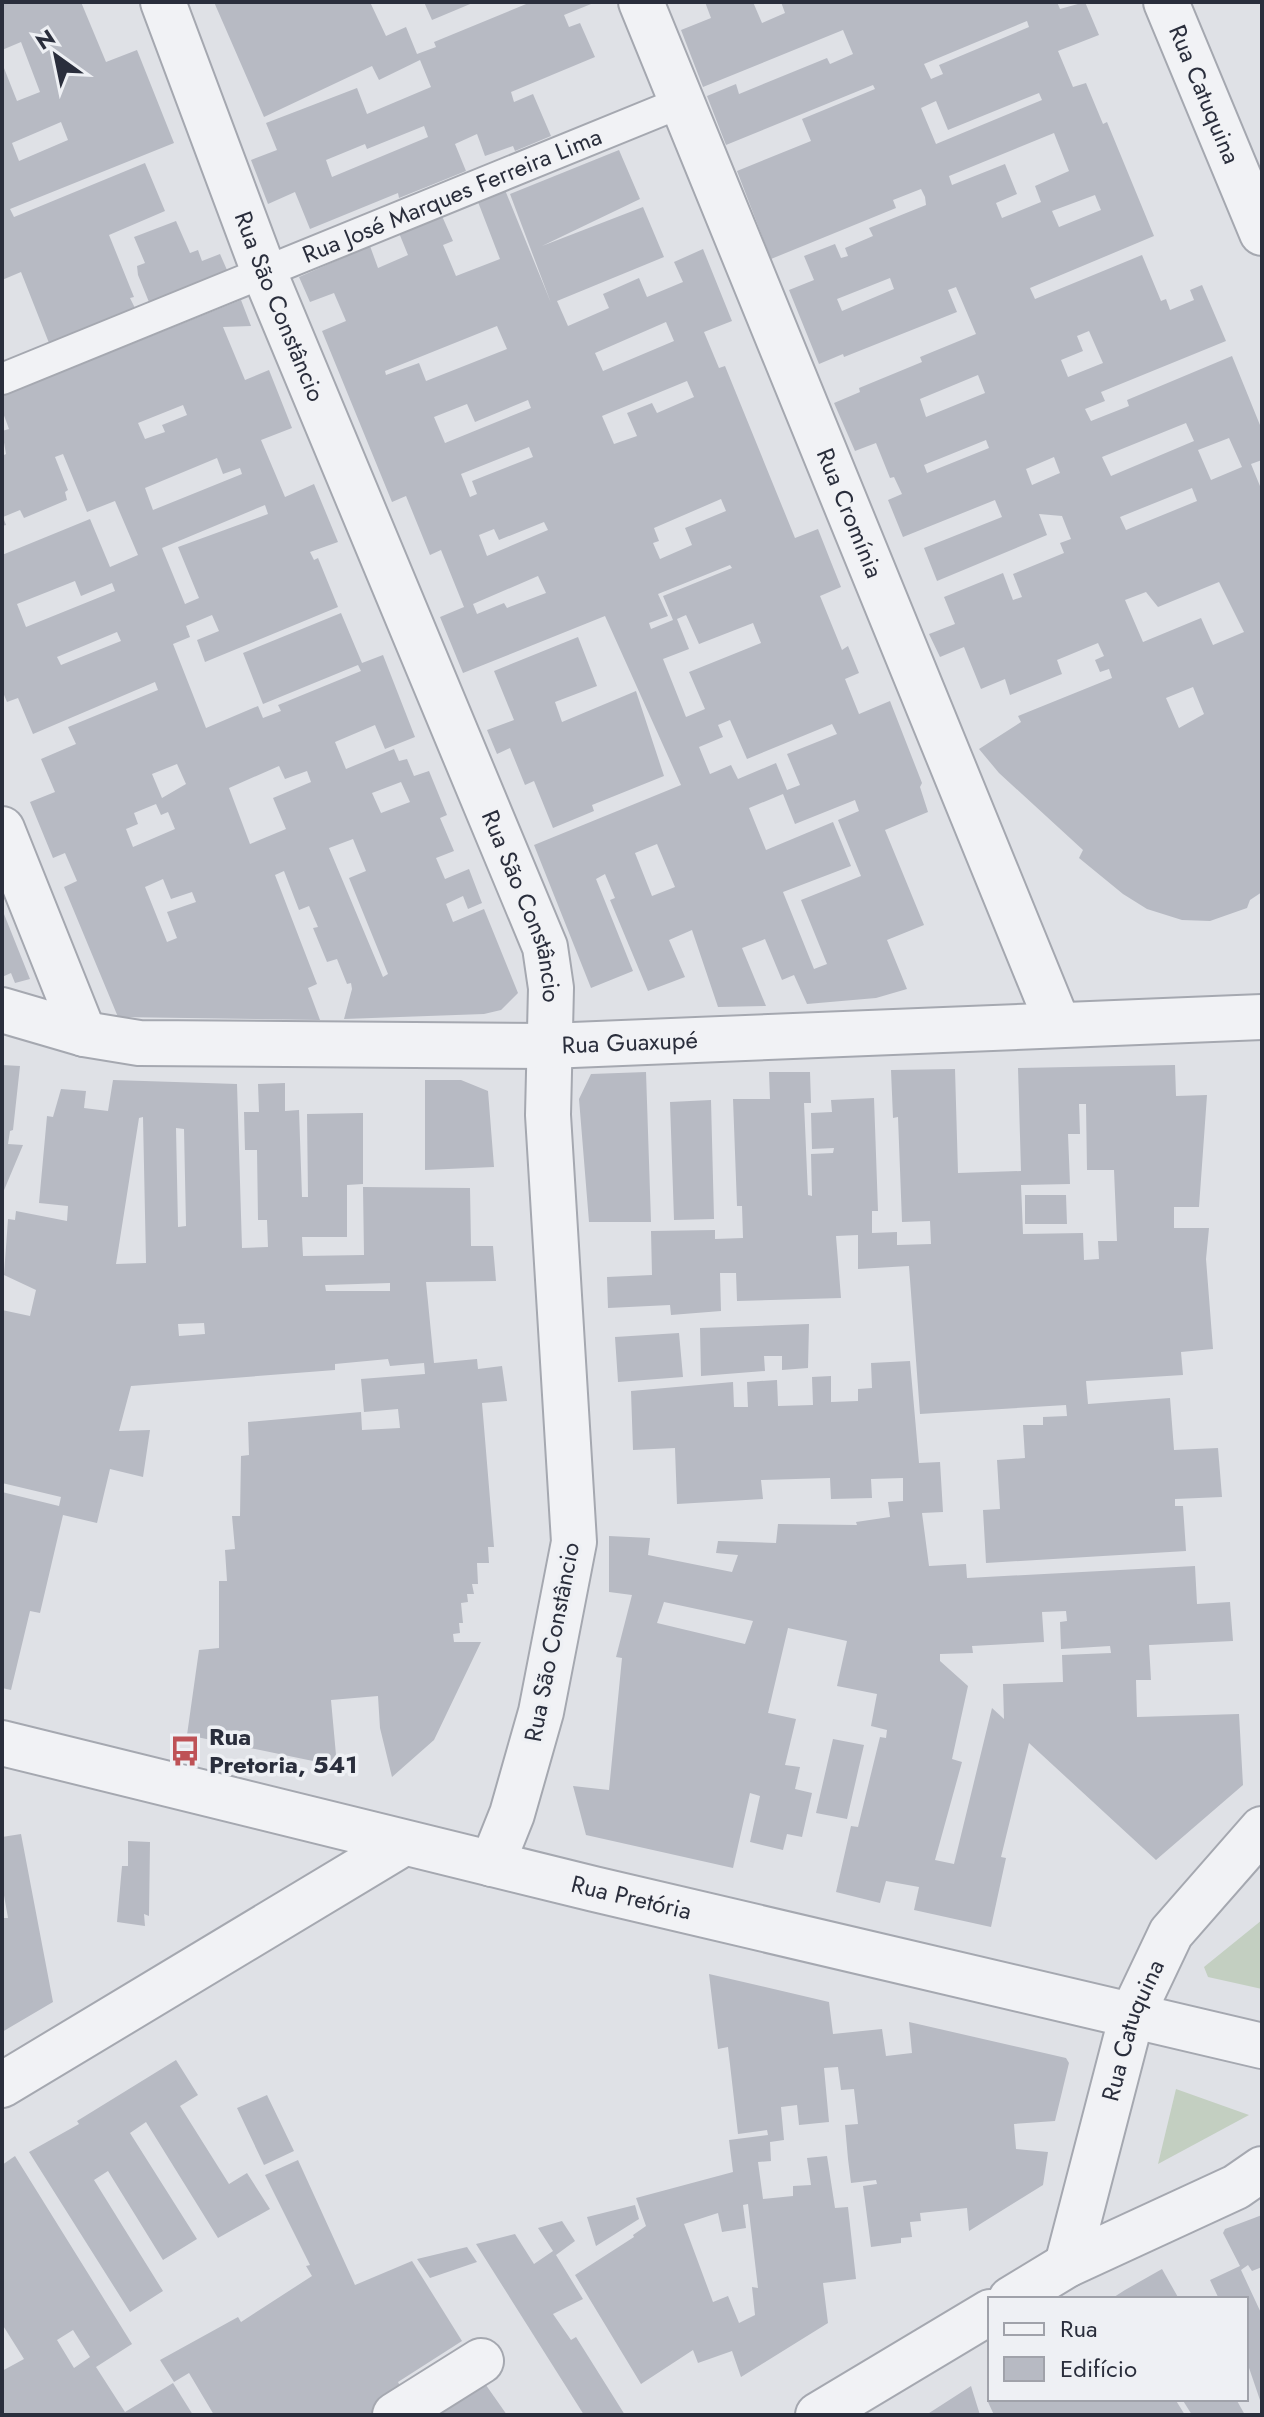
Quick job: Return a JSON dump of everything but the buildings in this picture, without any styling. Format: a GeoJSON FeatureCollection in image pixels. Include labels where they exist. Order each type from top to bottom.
{"type":"FeatureCollection","features":[{"type":"Feature","properties":{"kind":"street","name":"Rua São Constâncio"},"geometry":{"type":"LineString","coordinates":[[163,2],[264,272],[545,947],[551,988],[548,1115],[574,1542],[541,1712],[512,1814],[492,1864]]}},
{"type":"Feature","properties":{"kind":"street","name":"Rua Cromínia"},"geometry":{"type":"LineString","coordinates":[[641,2],[1058,1024]]}},
{"type":"Feature","properties":{"kind":"street","name":"Rua Catuquina"},"geometry":{"type":"LineString","coordinates":[[1166,2],[1262,233]]}},
{"type":"Feature","properties":{"kind":"street"},"geometry":{"type":"LineString","coordinates":[[2,829],[84,1034]]}},
{"type":"Feature","properties":{"kind":"street","name":"Rua Guaxupé"},"geometry":{"type":"LineString","coordinates":[[2,1010],[84,1034],[139,1043],[548,1046],[1262,1017]]}},
{"type":"Feature","properties":{"kind":"street","name":"Rua Pretória"},"geometry":{"type":"LineString","coordinates":[[2,1743],[404,1843],[1262,2046]]}},
{"type":"Feature","properties":{"kind":"street","name":"Rua Catuquina"},"geometry":{"type":"LineString","coordinates":[[1067,2265],[1132,2015],[1171,1933],[1262,1829]]}},
{"type":"Feature","properties":{"kind":"street"},"geometry":{"type":"LineString","coordinates":[[2,2085],[404,1843]]}},
{"type":"Feature","properties":{"kind":"street"},"geometry":{"type":"LineString","coordinates":[[1014,2297],[1067,2265],[1236,2187],[1262,2169]]}},
{"type":"Feature","properties":{"kind":"street"},"geometry":{"type":"LineString","coordinates":[[818,2415],[988,2313]]}},
{"type":"Feature","properties":{"kind":"street"},"geometry":{"type":"LineString","coordinates":[[395,2415],[481,2361]]}},
{"type":"Feature","properties":{"kind":"lane","name":"Rua José Marques Ferreira Lima"},"geometry":{"type":"LineString","coordinates":[[2,379],[682,102]]}},
{"type":"Feature","properties":{"kind":"green space"},"geometry":{"type":"Polygon","coordinates":[[[1262,1920],[1262,1989],[1208,1977],[1204,1967],[1262,1920]]]}},
{"type":"Feature","properties":{"kind":"green space"},"geometry":{"type":"Polygon","coordinates":[[[1176,2089],[1249,2115],[1158,2164],[1176,2089]]]}},
{"type":"Feature","properties":{"kind":"place","name":"Rua Pretoria, 541"},"geometry":{"type":"Point","coordinates":[185,1751]}}]}
